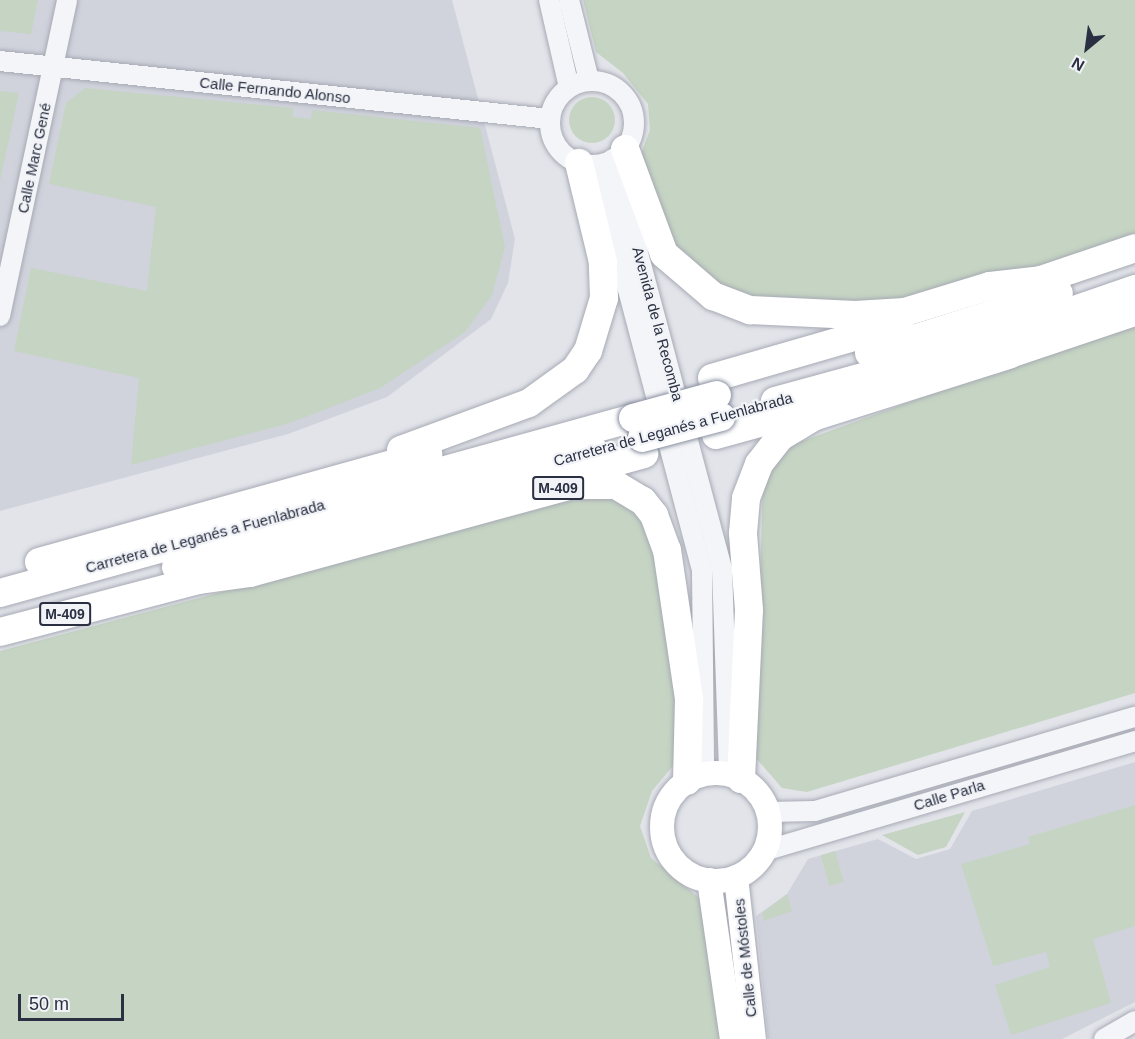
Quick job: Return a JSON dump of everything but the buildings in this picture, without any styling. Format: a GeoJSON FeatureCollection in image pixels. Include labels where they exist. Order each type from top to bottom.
{"type":"FeatureCollection","features":[{"type":"Feature","properties":{"kind":"highway","name":"M-409"},"geometry":{"type":"LineString","coordinates":[[603,159],[664,254],[713,296],[750,310],[904,312],[990,286],[1041,280]]}},
{"type":"Feature","properties":{"kind":"highway","name":"M-409"},"geometry":{"type":"LineString","coordinates":[[0,574],[292,491],[529,403],[575,370],[599,324],[603,298],[603,159]]}},
{"type":"Feature","properties":{"kind":"highway","name":"M-409"},"geometry":{"type":"LineString","coordinates":[[717,406],[1041,280],[1135,248]]}},
{"type":"Feature","properties":{"kind":"highway","name":"Carretera de Leganés a Fuenlabrada"},"geometry":{"type":"LineString","coordinates":[[0,593],[717,406],[952,330],[1135,267]]}},
{"type":"Feature","properties":{"kind":"highway","name":"Carretera de Leganés a Fuenlabrada"},"geometry":{"type":"LineString","coordinates":[[717,406],[950,353],[1135,289]]}},
{"type":"Feature","properties":{"kind":"highway","name":"M-409"},"geometry":{"type":"LineString","coordinates":[[735,777],[749,610],[743,533],[746,498],[759,464],[780,437],[813,417],[1009,355],[1135,312]]}},
{"type":"Feature","properties":{"kind":"highway","name":"M-409"},"geometry":{"type":"LineString","coordinates":[[0,632],[192,581],[637,428],[717,406],[1009,355]]}},
{"type":"Feature","properties":{"kind":"highway","name":"M-409"},"geometry":{"type":"LineString","coordinates":[[292,491],[637,428]]}},
{"type":"Feature","properties":{"kind":"highway","name":"Carretera de Leganés a Fuenlabrada"},"geometry":{"type":"LineString","coordinates":[[0,615],[637,428]]}},
{"type":"Feature","properties":{"kind":"highway","name":"M-409"},"geometry":{"type":"LineString","coordinates":[[192,581],[250,573],[571,484],[616,485],[654,515],[667,550],[689,699],[696,777]]}},
{"type":"Feature","properties":{"kind":"main road"},"geometry":{"type":"LineString","coordinates":[[696,777],[735,777],[768,812],[764,851],[736,877],[709,880],[679,866],[663,838],[666,805],[696,777]]}},
{"type":"Feature","properties":{"kind":"main road","name":"Calle de Móstoles"},"geometry":{"type":"LineString","coordinates":[[736,877],[754,1039]]}},
{"type":"Feature","properties":{"kind":"main road","name":"Calle de Móstoles"},"geometry":{"type":"LineString","coordinates":[[709,880],[732,1039]]}},
{"type":"Feature","properties":{"kind":"street","name":"Calle Marc Gené"},"geometry":{"type":"LineString","coordinates":[[0,316],[67,0]]}},
{"type":"Feature","properties":{"kind":"street"},"geometry":{"type":"LineString","coordinates":[[549,0],[569,87]]}},
{"type":"Feature","properties":{"kind":"street"},"geometry":{"type":"LineString","coordinates":[[569,0],[589,80]]}},
{"type":"Feature","properties":{"kind":"street","name":"Calle Fernando Alonso"},"geometry":{"type":"LineString","coordinates":[[0,61],[550,119]]}},
{"type":"Feature","properties":{"kind":"street"},"geometry":{"type":"LineString","coordinates":[[589,80],[616,87],[629,104],[635,124],[603,159],[557,146],[550,119],[556,101],[569,87],[589,80]]}},
{"type":"Feature","properties":{"kind":"street","name":"Avenida de la Recomba"},"geometry":{"type":"LineString","coordinates":[[603,159],[722,569],[735,777]]}},
{"type":"Feature","properties":{"kind":"street","name":"Avenida de la Recomba"},"geometry":{"type":"LineString","coordinates":[[603,159],[702,570],[696,777]]}},
{"type":"Feature","properties":{"kind":"street","name":"Calle Parla"},"geometry":{"type":"LineString","coordinates":[[768,812],[815,811],[1135,717]]}},
{"type":"Feature","properties":{"kind":"street","name":"Calle Parla"},"geometry":{"type":"LineString","coordinates":[[764,851],[1135,741]]}},
{"type":"Feature","properties":{"kind":"street"},"geometry":{"type":"LineString","coordinates":[[1104,1039],[1135,1021]]}},
{"type":"Feature","properties":{"kind":"shaded area"},"geometry":{"type":"Polygon","coordinates":[[[0,0],[452,0],[515,239],[508,283],[491,319],[387,397],[288,434],[0,511],[0,0]]]}},
{"type":"Feature","properties":{"kind":"shaded area"},"geometry":{"type":"Polygon","coordinates":[[[1135,762],[1135,1002],[1062,1039],[768,1039],[756,916],[787,894],[808,859],[878,839],[916,859],[950,849],[972,811],[1135,762]]]}},
{"type":"Feature","properties":{"kind":"green space"},"geometry":{"type":"Polygon","coordinates":[[[0,0],[38,0],[31,34],[0,31],[0,0]]]}},
{"type":"Feature","properties":{"kind":"green space"},"geometry":{"type":"Polygon","coordinates":[[[583,0],[1135,0],[1135,236],[1069,261],[864,307],[730,297],[670,248],[641,154],[650,130],[648,104],[623,73],[596,52],[583,0]]]}},
{"type":"Feature","properties":{"kind":"green space"},"geometry":{"type":"Polygon","coordinates":[[[85,88],[293,108],[293,117],[311,119],[312,110],[480,128],[505,247],[492,295],[465,332],[380,388],[290,423],[131,465],[139,378],[14,351],[31,268],[147,291],[156,207],[49,184],[66,103],[85,88]]]}},
{"type":"Feature","properties":{"kind":"green space"},"geometry":{"type":"Polygon","coordinates":[[[0,91],[19,93],[0,181],[0,91]]]}},
{"type":"Feature","properties":{"kind":"green space"},"geometry":{"type":"Polygon","coordinates":[[[592,97],[608,104],[615,120],[608,136],[592,143],[576,136],[569,120],[576,104],[592,97]]]}},
{"type":"Feature","properties":{"kind":"green space"},"geometry":{"type":"Polygon","coordinates":[[[1135,320],[1135,693],[807,792],[782,788],[755,757],[763,479],[794,444],[1135,320]]]}},
{"type":"Feature","properties":{"kind":"green space"},"geometry":{"type":"Polygon","coordinates":[[[582,496],[621,497],[645,522],[657,559],[675,663],[676,762],[652,791],[640,826],[651,858],[703,901],[722,1039],[0,1039],[0,651],[582,496]]]}},
{"type":"Feature","properties":{"kind":"green space"},"geometry":{"type":"Polygon","coordinates":[[[1135,805],[1135,926],[1093,939],[1111,1003],[1011,1035],[995,985],[1050,967],[1046,952],[993,966],[961,864],[1030,844],[1028,837],[1135,805]]]}},
{"type":"Feature","properties":{"kind":"green space"},"geometry":{"type":"Polygon","coordinates":[[[965,812],[946,847],[918,855],[882,835],[965,812]]]}},
{"type":"Feature","properties":{"kind":"green space"},"geometry":{"type":"Polygon","coordinates":[[[835,851],[844,882],[829,886],[821,855],[835,851]]]}},
{"type":"Feature","properties":{"kind":"green space"},"geometry":{"type":"Polygon","coordinates":[[[787,894],[792,911],[764,921],[762,913],[787,894]]]}}]}
